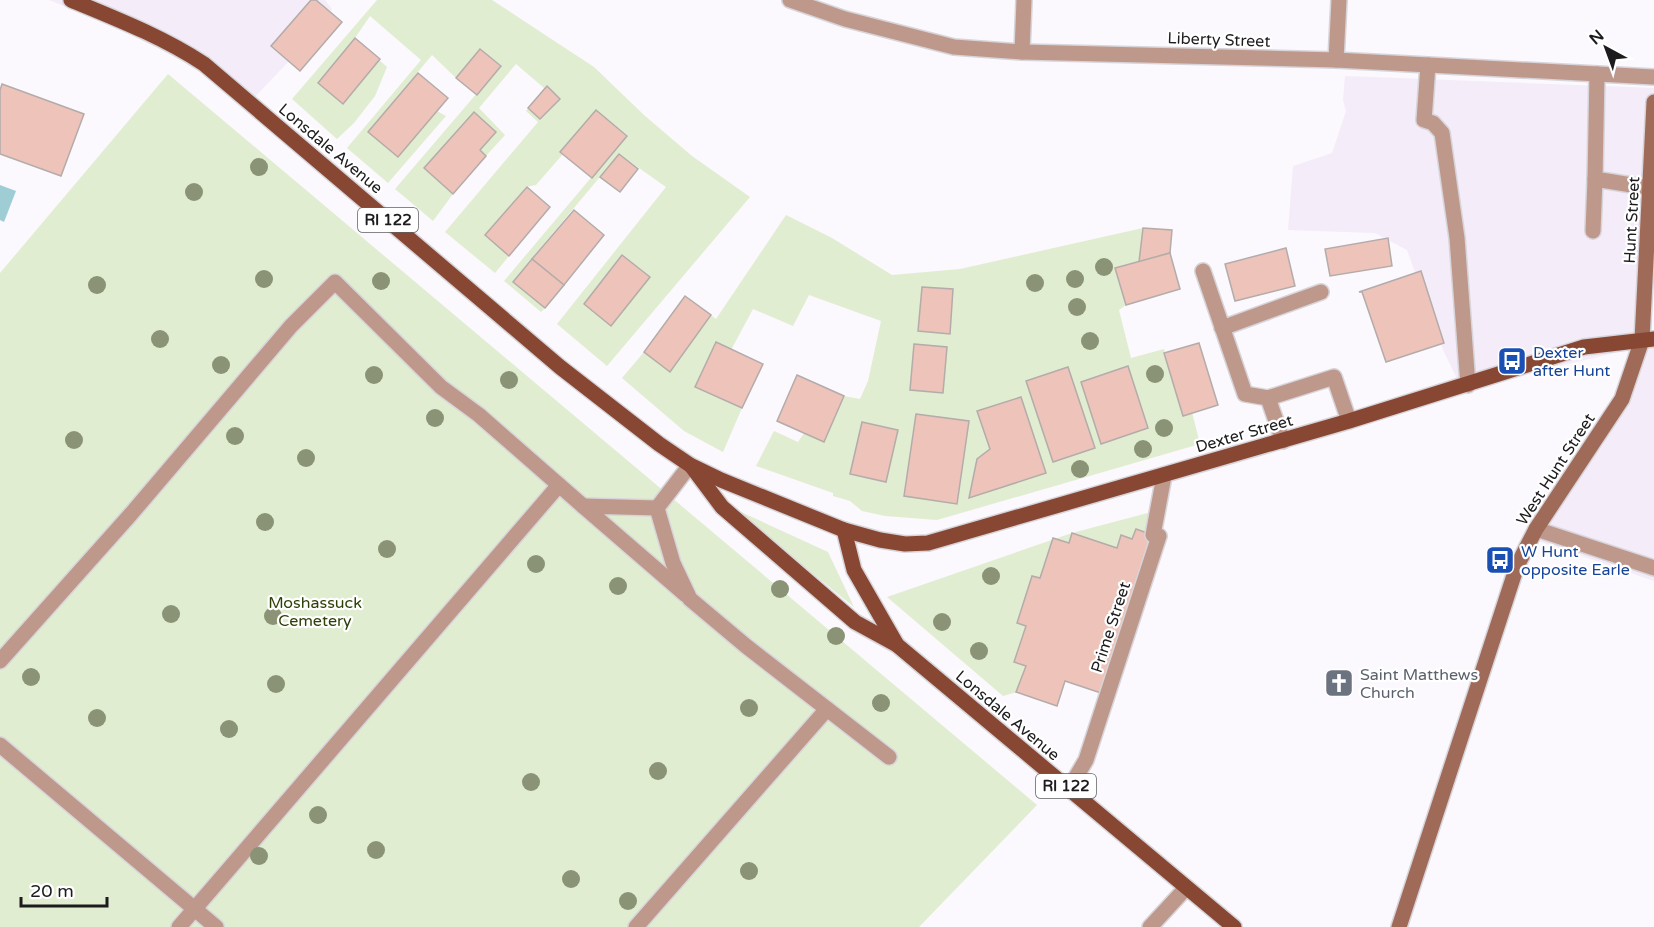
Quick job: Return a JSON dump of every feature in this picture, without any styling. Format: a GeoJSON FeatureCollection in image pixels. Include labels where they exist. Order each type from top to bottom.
{"type":"FeatureCollection","features":[{"type":"Feature","properties":{"kind":"main road","name":"Lonsdale Avenue"},"geometry":{"type":"LineString","coordinates":[[72,0],[148,32],[181,48],[204,64],[560,367],[659,444],[690,465],[844,530],[854,570],[897,645]]}},
{"type":"Feature","properties":{"kind":"main road","name":"Hunt Street"},"geometry":{"type":"LineString","coordinates":[[1648,340],[1650,188],[1654,102]]}},
{"type":"Feature","properties":{"kind":"main road","name":"Dexter Street"},"geometry":{"type":"LineString","coordinates":[[844,530],[905,544],[928,543],[1283,441],[1584,347],[1648,340]]}},
{"type":"Feature","properties":{"kind":"main road","name":"West Hunt Street"},"geometry":{"type":"LineString","coordinates":[[1399,927],[1517,566],[1536,529],[1622,399],[1648,340]]}},
{"type":"Feature","properties":{"kind":"main road","name":"Lonsdale Avenue"},"geometry":{"type":"LineString","coordinates":[[690,465],[722,507],[855,622],[897,645],[1234,927]]}},
{"type":"Feature","properties":{"kind":"street","name":"Liberty Street"},"geometry":{"type":"LineString","coordinates":[[790,0],[845,19],[954,47],[1022,52],[1335,60],[1654,77]]}},
{"type":"Feature","properties":{"kind":"street"},"geometry":{"type":"LineString","coordinates":[[1022,52],[1024,0]]}},
{"type":"Feature","properties":{"kind":"street"},"geometry":{"type":"LineString","coordinates":[[1335,60],[1339,0]]}},
{"type":"Feature","properties":{"kind":"street"},"geometry":{"type":"LineString","coordinates":[[1428,65],[1424,120],[1433,123],[1442,133],[1457,238],[1468,385]]}},
{"type":"Feature","properties":{"kind":"street"},"geometry":{"type":"LineString","coordinates":[[1593,231],[1597,74]]}},
{"type":"Feature","properties":{"kind":"street"},"geometry":{"type":"LineString","coordinates":[[1595,179],[1650,188]]}},
{"type":"Feature","properties":{"kind":"street"},"geometry":{"type":"LineString","coordinates":[[1203,271],[1245,394],[1268,398],[1334,377],[1349,421]]}},
{"type":"Feature","properties":{"kind":"street"},"geometry":{"type":"LineString","coordinates":[[0,661],[131,514],[291,326],[335,282],[441,387],[479,416],[746,646],[889,757]]}},
{"type":"Feature","properties":{"kind":"street"},"geometry":{"type":"LineString","coordinates":[[1222,328],[1321,292]]}},
{"type":"Feature","properties":{"kind":"street"},"geometry":{"type":"LineString","coordinates":[[1268,398],[1283,441]]}},
{"type":"Feature","properties":{"kind":"street"},"geometry":{"type":"LineString","coordinates":[[657,508],[690,465]]}},
{"type":"Feature","properties":{"kind":"street","name":"Prime Street"},"geometry":{"type":"LineString","coordinates":[[1070,789],[1086,760],[1159,536],[1153,535],[1164,476]]}},
{"type":"Feature","properties":{"kind":"street"},"geometry":{"type":"LineString","coordinates":[[179,927],[559,485]]}},
{"type":"Feature","properties":{"kind":"street"},"geometry":{"type":"LineString","coordinates":[[583,506],[657,508]]}},
{"type":"Feature","properties":{"kind":"street"},"geometry":{"type":"LineString","coordinates":[[657,508],[673,563],[690,599]]}},
{"type":"Feature","properties":{"kind":"street"},"geometry":{"type":"LineString","coordinates":[[1536,529],[1654,568]]}},
{"type":"Feature","properties":{"kind":"street"},"geometry":{"type":"LineString","coordinates":[[636,927],[827,709]]}},
{"type":"Feature","properties":{"kind":"street"},"geometry":{"type":"LineString","coordinates":[[0,745],[216,927]]}},
{"type":"Feature","properties":{"kind":"street"},"geometry":{"type":"LineString","coordinates":[[1150,927],[1186,888]]}},
{"type":"Feature","properties":{"kind":"shaded area"},"geometry":{"type":"Polygon","coordinates":[[[49,0],[325,0],[332,9],[312,37],[249,103],[194,62],[49,0]]]}},
{"type":"Feature","properties":{"kind":"shaded area"},"geometry":{"type":"Polygon","coordinates":[[[1345,76],[1654,88],[1654,157],[1641,347],[1654,347],[1654,581],[1538,541],[1555,504],[1603,445],[1640,347],[1462,389],[1444,352],[1407,250],[1375,233],[1288,230],[1293,166],[1332,153],[1346,111],[1343,100],[1345,76]]]}},
{"type":"Feature","properties":{"kind":"green space"},"geometry":{"type":"Polygon","coordinates":[[[377,0],[492,0],[594,67],[644,115],[692,156],[750,197],[607,366],[557,324],[666,187],[619,154],[513,281],[545,308],[541,312],[504,281],[627,135],[596,110],[536,185],[526,187],[485,235],[509,256],[495,273],[445,232],[538,122],[526,111],[544,88],[516,64],[479,108],[505,135],[486,156],[480,150],[496,132],[474,112],[424,168],[453,194],[433,221],[395,189],[501,65],[480,49],[456,78],[432,55],[369,131],[398,157],[437,111],[446,116],[388,183],[347,148],[421,60],[370,16],[355,38],[387,67],[375,96],[354,123],[337,139],[292,99],[377,0]]]}},
{"type":"Feature","properties":{"kind":"green space","name":"Moshassuck Cemetery"},"geometry":{"type":"Polygon","coordinates":[[[168,74],[1037,805],[919,927],[0,927],[0,273],[168,74]]]}},
{"type":"Feature","properties":{"kind":"green space"},"geometry":{"type":"Polygon","coordinates":[[[786,215],[832,238],[892,275],[960,269],[1143,228],[1139,262],[1115,268],[1126,305],[1119,310],[1131,358],[1164,349],[1183,416],[1192,412],[1200,444],[937,520],[885,516],[862,511],[850,501],[833,496],[833,493],[756,466],[774,431],[798,442],[804,433],[824,442],[844,396],[860,399],[868,381],[881,321],[809,295],[793,326],[753,309],[731,350],[715,343],[695,386],[742,408],[723,452],[684,431],[622,378],[644,352],[670,371],[711,315],[716,319],[786,215]]]}},
{"type":"Feature","properties":{"kind":"green space"},"geometry":{"type":"Polygon","coordinates":[[[730,507],[828,552],[854,607],[730,507]]]}},
{"type":"Feature","properties":{"kind":"green space"},"geometry":{"type":"Polygon","coordinates":[[[1159,510],[1101,693],[1065,681],[1057,706],[1017,692],[1003,696],[887,597],[1072,533],[1159,510]]]}},
{"type":"Feature","properties":{"kind":"water"},"geometry":{"type":"Polygon","coordinates":[[[0,185],[16,191],[4,222],[0,220],[0,185]]]}},
{"type":"Feature","properties":{"kind":"building"},"geometry":{"type":"Polygon","coordinates":[[[311,0],[316,0],[342,22],[300,71],[271,46],[311,0]]]}},
{"type":"Feature","properties":{"kind":"building"},"geometry":{"type":"Polygon","coordinates":[[[355,38],[380,59],[343,104],[318,83],[355,38]]]}},
{"type":"Feature","properties":{"kind":"building"},"geometry":{"type":"Polygon","coordinates":[[[480,49],[501,66],[477,95],[456,78],[480,49]]]}},
{"type":"Feature","properties":{"kind":"building"},"geometry":{"type":"Polygon","coordinates":[[[418,73],[448,98],[398,157],[368,132],[418,73]]]}},
{"type":"Feature","properties":{"kind":"building"},"geometry":{"type":"Polygon","coordinates":[[[2,84],[84,114],[61,176],[0,154],[0,90],[2,84]]]}},
{"type":"Feature","properties":{"kind":"building"},"geometry":{"type":"Polygon","coordinates":[[[547,86],[560,99],[540,119],[528,108],[547,86]]]}},
{"type":"Feature","properties":{"kind":"building"},"geometry":{"type":"Polygon","coordinates":[[[596,110],[627,136],[592,178],[560,152],[596,110]]]}},
{"type":"Feature","properties":{"kind":"building"},"geometry":{"type":"Polygon","coordinates":[[[474,112],[496,132],[480,150],[486,156],[453,194],[424,168],[474,112]]]}},
{"type":"Feature","properties":{"kind":"building"},"geometry":{"type":"Polygon","coordinates":[[[619,154],[638,169],[620,192],[600,177],[619,154]]]}},
{"type":"Feature","properties":{"kind":"building"},"geometry":{"type":"Polygon","coordinates":[[[527,187],[550,207],[509,256],[485,235],[527,187]]]}},
{"type":"Feature","properties":{"kind":"building"},"geometry":{"type":"Polygon","coordinates":[[[574,210],[604,235],[564,285],[532,259],[574,210]]]}},
{"type":"Feature","properties":{"kind":"building"},"geometry":{"type":"Polygon","coordinates":[[[1143,228],[1172,230],[1170,253],[1139,262],[1143,228]]]}},
{"type":"Feature","properties":{"kind":"building"},"geometry":{"type":"Polygon","coordinates":[[[1388,238],[1392,266],[1330,276],[1325,249],[1388,238]]]}},
{"type":"Feature","properties":{"kind":"building"},"geometry":{"type":"Polygon","coordinates":[[[1286,248],[1295,286],[1235,301],[1225,264],[1286,248]]]}},
{"type":"Feature","properties":{"kind":"building"},"geometry":{"type":"Polygon","coordinates":[[[1170,253],[1180,289],[1126,305],[1115,268],[1170,253]]]}},
{"type":"Feature","properties":{"kind":"building"},"geometry":{"type":"Polygon","coordinates":[[[622,255],[650,277],[611,326],[584,304],[622,255]]]}},
{"type":"Feature","properties":{"kind":"building"},"geometry":{"type":"Polygon","coordinates":[[[532,259],[564,285],[545,308],[513,282],[532,259]]]}},
{"type":"Feature","properties":{"kind":"building"},"geometry":{"type":"Polygon","coordinates":[[[1421,271],[1444,343],[1386,362],[1362,292],[1359,292],[1421,271]]]}},
{"type":"Feature","properties":{"kind":"building"},"geometry":{"type":"Polygon","coordinates":[[[922,287],[953,289],[950,334],[918,331],[922,287]]]}},
{"type":"Feature","properties":{"kind":"building"},"geometry":{"type":"Polygon","coordinates":[[[685,296],[711,315],[670,372],[644,352],[685,296]]]}},
{"type":"Feature","properties":{"kind":"building"},"geometry":{"type":"Polygon","coordinates":[[[716,342],[763,364],[742,408],[695,387],[716,342]]]}},
{"type":"Feature","properties":{"kind":"building"},"geometry":{"type":"Polygon","coordinates":[[[1199,343],[1218,405],[1183,416],[1164,353],[1199,343]]]}},
{"type":"Feature","properties":{"kind":"building"},"geometry":{"type":"Polygon","coordinates":[[[914,344],[947,347],[943,393],[910,390],[914,344]]]}},
{"type":"Feature","properties":{"kind":"building"},"geometry":{"type":"Polygon","coordinates":[[[1128,366],[1148,428],[1101,444],[1081,382],[1128,366]]]}},
{"type":"Feature","properties":{"kind":"building"},"geometry":{"type":"Polygon","coordinates":[[[1068,367],[1095,448],[1053,462],[1026,381],[1068,367]]]}},
{"type":"Feature","properties":{"kind":"building"},"geometry":{"type":"Polygon","coordinates":[[[797,375],[844,396],[824,442],[777,421],[797,375]]]}},
{"type":"Feature","properties":{"kind":"building"},"geometry":{"type":"Polygon","coordinates":[[[1021,397],[1046,473],[969,498],[977,459],[990,449],[977,411],[1021,397]]]}},
{"type":"Feature","properties":{"kind":"building"},"geometry":{"type":"Polygon","coordinates":[[[916,414],[969,421],[957,504],[904,496],[916,414]]]}},
{"type":"Feature","properties":{"kind":"building"},"geometry":{"type":"Polygon","coordinates":[[[862,422],[898,430],[886,482],[850,474],[862,422]]]}},
{"type":"Feature","properties":{"kind":"building"},"geometry":{"type":"Polygon","coordinates":[[[1136,529],[1153,535],[1101,693],[1065,681],[1057,706],[1016,692],[1026,666],[1014,662],[1026,626],[1017,623],[1032,576],[1040,578],[1053,538],[1069,543],[1072,533],[1117,548],[1121,535],[1132,539],[1136,529]]]}},
{"type":"Feature","properties":{"kind":"place","name":"Dexter after Hunt"},"geometry":{"type":"Point","coordinates":[1512,361]}},
{"type":"Feature","properties":{"kind":"place","name":"W Hunt opposite Earle"},"geometry":{"type":"Point","coordinates":[1500,560]}},
{"type":"Feature","properties":{"kind":"place","name":"Saint Matthews Church"},"geometry":{"type":"Point","coordinates":[1339,683]}}]}
